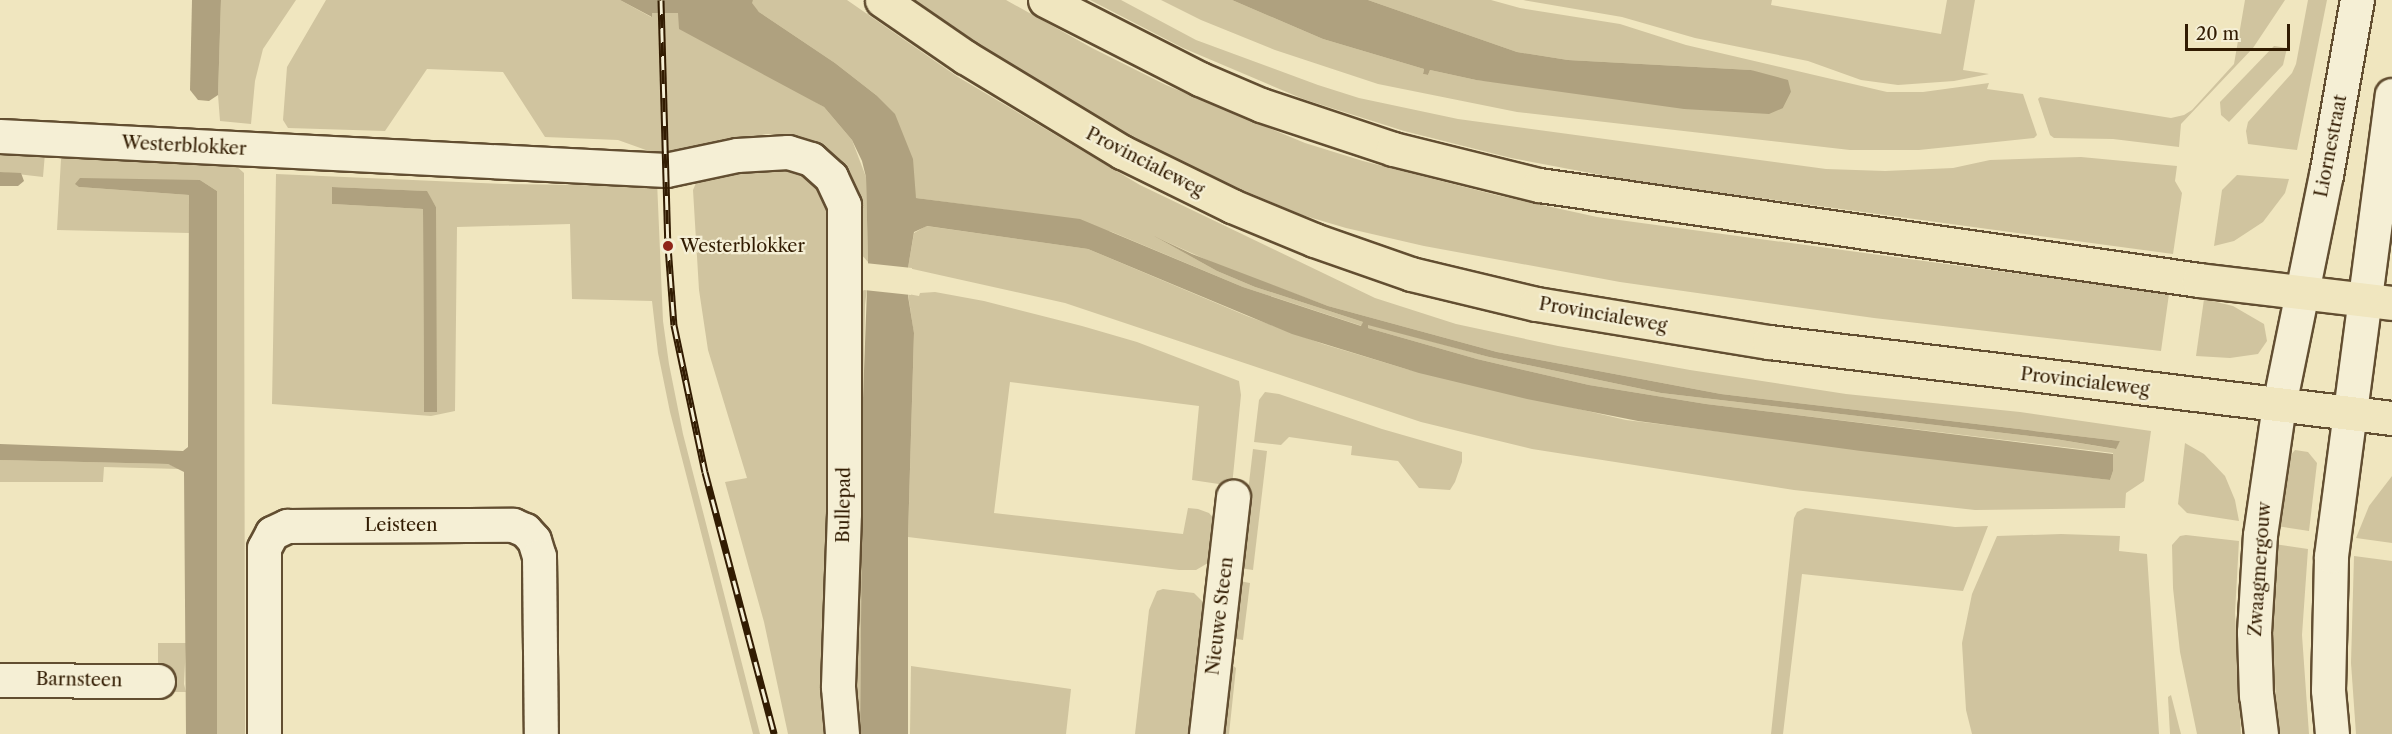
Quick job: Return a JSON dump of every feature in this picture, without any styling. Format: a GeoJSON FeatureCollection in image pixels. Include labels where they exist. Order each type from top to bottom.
{"type":"FeatureCollection","features":[{"type":"Feature","properties":{"kind":"main road","name":"Provincialeweg"},"geometry":{"type":"LineString","coordinates":[[882,0],[965,57],[1122,152],[1242,210],[1323,244],[1411,274],[1536,304],[1758,341],[2392,418]]}},
{"type":"Feature","properties":{"kind":"main road"},"geometry":{"type":"LineString","coordinates":[[1045,0],[1200,79],[1261,105],[1393,149],[1539,185],[2199,280],[2379,301]]}},
{"type":"Feature","properties":{"kind":"street","name":"Liornestraat"},"geometry":{"type":"LineString","coordinates":[[2279,405],[2357,0]]}},
{"type":"Feature","properties":{"kind":"street"},"geometry":{"type":"LineString","coordinates":[[2332,734],[2328,690],[2331,562],[2350,413],[2379,301],[2392,94]]}},
{"type":"Feature","properties":{"kind":"street","name":"Westerblokker"},"geometry":{"type":"LineString","coordinates":[[0,136],[666,170],[737,155],[788,152],[811,159],[831,177],[844,205],[845,276]]}},
{"type":"Feature","properties":{"kind":"street","name":"Bullepad"},"geometry":{"type":"LineString","coordinates":[[842,734],[838,687],[844,513],[845,276]]}},
{"type":"Feature","properties":{"kind":"street","name":"Zwaagmergouw"},"geometry":{"type":"LineString","coordinates":[[2261,734],[2256,696],[2254,632],[2260,535],[2279,405]]}},
{"type":"Feature","properties":{"kind":"street","name":"Nieuwe Steen"},"geometry":{"type":"LineString","coordinates":[[1206,734],[1233,497]]}},
{"type":"Feature","properties":{"kind":"street","name":"Leisteen"},"geometry":{"type":"LineString","coordinates":[[264,734],[264,548],[272,533],[287,526],[513,525],[525,530],[534,540],[539,556],[541,734]]}},
{"type":"Feature","properties":{"kind":"street","name":"Barnsteen"},"geometry":{"type":"LineString","coordinates":[[0,680],[158,681]]}},
{"type":"Feature","properties":{"kind":"shaded area"},"geometry":{"type":"Polygon","coordinates":[[[192,0],[221,0],[218,95],[209,101],[198,100],[190,90],[192,0]]]}},
{"type":"Feature","properties":{"kind":"shaded area"},"geometry":{"type":"Polygon","coordinates":[[[221,0],[296,0],[263,49],[255,81],[251,124],[220,121],[218,95],[221,0]]]}},
{"type":"Feature","properties":{"kind":"shaded area"},"geometry":{"type":"Polygon","coordinates":[[[326,0],[620,0],[651,17],[652,13],[678,13],[780,81],[824,107],[852,140],[866,177],[868,262],[860,253],[813,144],[785,134],[766,134],[681,154],[657,154],[618,140],[545,137],[503,72],[427,69],[385,131],[288,128],[283,120],[287,67],[326,0]]]}},
{"type":"Feature","properties":{"kind":"shaded area"},"geometry":{"type":"Polygon","coordinates":[[[620,0],[753,0],[752,3],[759,12],[835,63],[876,95],[895,114],[913,159],[916,198],[1080,219],[1243,287],[1361,326],[1363,322],[1255,287],[1217,271],[1154,236],[1192,254],[1328,306],[1497,352],[1721,394],[2120,441],[2116,449],[2055,439],[1661,393],[1489,357],[1368,325],[1368,328],[1477,359],[1589,385],[1706,404],[2113,454],[2113,471],[2110,480],[1861,451],[1638,421],[1527,399],[1419,373],[1292,334],[1088,249],[927,226],[914,232],[908,268],[908,296],[914,333],[908,537],[908,734],[860,734],[863,398],[868,262],[866,177],[862,161],[852,140],[824,107],[679,29],[678,13],[652,13],[652,17],[620,0]]]}},
{"type":"Feature","properties":{"kind":"shaded area"},"geometry":{"type":"Polygon","coordinates":[[[753,0],[847,0],[958,77],[1140,185],[1375,298],[1456,324],[1558,346],[1690,370],[1846,394],[2020,412],[2151,431],[2144,481],[2126,493],[2125,508],[1975,510],[1794,490],[1532,449],[1421,422],[1065,303],[908,268],[914,233],[926,226],[1088,249],[1247,316],[1323,344],[1406,369],[1626,420],[2110,480],[2113,471],[2113,453],[1706,404],[1589,385],[1477,359],[1368,328],[1368,324],[1489,357],[1661,393],[2055,439],[2115,449],[2120,441],[1721,394],[1497,352],[1328,306],[1218,265],[1156,237],[1217,271],[1255,287],[1363,322],[1362,326],[1243,287],[1112,232],[1037,214],[916,198],[876,95],[835,63],[759,12],[751,3],[753,0]]]}},
{"type":"Feature","properties":{"kind":"shaded area"},"geometry":{"type":"Polygon","coordinates":[[[910,0],[1006,0],[1092,48],[1166,85],[1305,143],[1363,161],[1496,195],[1597,217],[2169,294],[2161,351],[1874,318],[1620,282],[1424,246],[1346,228],[1302,215],[1203,173],[1135,140],[1046,88],[910,0]]]}},
{"type":"Feature","properties":{"kind":"shaded area"},"geometry":{"type":"Polygon","coordinates":[[[1090,0],[1121,0],[1196,40],[1318,85],[1359,98],[1458,119],[1826,169],[1885,171],[1953,168],[1990,160],[2081,157],[2177,166],[2175,181],[2182,193],[2173,254],[1633,181],[1511,158],[1404,131],[1303,99],[1183,48],[1090,0]]]}},
{"type":"Feature","properties":{"kind":"shaded area"},"geometry":{"type":"Polygon","coordinates":[[[1161,0],[1232,0],[1323,39],[1424,69],[1423,74],[1428,75],[1430,70],[1476,80],[1783,108],[1791,92],[1751,70],[1568,60],[1517,52],[1368,0],[1491,0],[1520,8],[1620,24],[1686,45],[1887,92],[1923,92],[1989,83],[1987,89],[2023,94],[2037,135],[2034,138],[1919,150],[1850,150],[1517,112],[1378,84],[1275,50],[1201,20],[1161,0]]]}},
{"type":"Feature","properties":{"kind":"shaded area"},"geometry":{"type":"Polygon","coordinates":[[[1232,0],[1368,0],[1517,52],[1568,60],[1751,70],[1788,80],[1791,92],[1783,108],[1769,114],[1684,109],[1476,80],[1430,70],[1428,75],[1423,74],[1424,69],[1323,39],[1232,0]]]}},
{"type":"Feature","properties":{"kind":"shaded area"},"geometry":{"type":"Polygon","coordinates":[[[1523,0],[1772,0],[1771,5],[1941,34],[1947,0],[1975,0],[1963,70],[1989,74],[1954,81],[1898,85],[1861,80],[1808,61],[1695,38],[1622,17],[1523,0]]]}},
{"type":"Feature","properties":{"kind":"shaded area"},"geometry":{"type":"Polygon","coordinates":[[[2245,0],[2285,0],[2253,48],[2181,124],[2179,147],[2113,139],[2054,138],[2050,135],[2038,99],[2040,97],[2171,118],[2184,115],[2192,110],[2234,64],[2245,0]]]}},
{"type":"Feature","properties":{"kind":"shaded area"},"geometry":{"type":"Polygon","coordinates":[[[2308,0],[2327,0],[2297,150],[2248,144],[2246,131],[2248,122],[2292,73],[2296,64],[2308,0]]]}},
{"type":"Feature","properties":{"kind":"shaded area"},"geometry":{"type":"Polygon","coordinates":[[[2274,46],[2287,48],[2283,65],[2229,122],[2221,115],[2220,102],[2274,46]]]}},
{"type":"Feature","properties":{"kind":"shaded area"},"geometry":{"type":"Polygon","coordinates":[[[0,150],[45,153],[43,177],[0,172],[0,150]]]}},
{"type":"Feature","properties":{"kind":"shaded area"},"geometry":{"type":"Polygon","coordinates":[[[66,155],[235,165],[244,173],[245,734],[217,734],[217,191],[200,180],[79,187],[189,195],[189,233],[57,230],[61,159],[66,155]]]}},
{"type":"Feature","properties":{"kind":"shaded area"},"geometry":{"type":"Polygon","coordinates":[[[792,163],[832,197],[832,734],[788,734],[764,622],[725,482],[747,478],[708,350],[699,290],[693,190],[696,183],[692,175],[792,163]]]}},
{"type":"Feature","properties":{"kind":"shaded area"},"geometry":{"type":"Polygon","coordinates":[[[0,172],[21,173],[24,181],[18,186],[0,186],[0,172]]]}},
{"type":"Feature","properties":{"kind":"shaded area"},"geometry":{"type":"Polygon","coordinates":[[[276,174],[504,184],[647,186],[647,181],[657,181],[663,321],[669,364],[683,434],[760,734],[753,734],[670,412],[658,353],[652,301],[572,299],[570,224],[457,227],[455,411],[431,416],[272,404],[276,174]],[[332,187],[332,204],[423,209],[424,412],[436,412],[436,207],[426,191],[332,187]]]}},
{"type":"Feature","properties":{"kind":"shaded area"},"geometry":{"type":"Polygon","coordinates":[[[2237,175],[2289,179],[2285,193],[2263,222],[2234,241],[2214,246],[2222,190],[2237,175]]]}},
{"type":"Feature","properties":{"kind":"shaded area"},"geometry":{"type":"Polygon","coordinates":[[[80,178],[200,180],[217,191],[217,734],[186,734],[184,472],[168,464],[0,460],[0,444],[183,451],[188,447],[189,195],[79,187],[75,184],[80,178]]]}},
{"type":"Feature","properties":{"kind":"shaded area"},"geometry":{"type":"Polygon","coordinates":[[[332,187],[427,191],[436,207],[437,412],[424,412],[423,209],[332,204],[332,187]]]}},
{"type":"Feature","properties":{"kind":"shaded area"},"geometry":{"type":"Polygon","coordinates":[[[867,289],[861,502],[851,499],[857,293],[867,289]]]}},
{"type":"Feature","properties":{"kind":"shaded area"},"geometry":{"type":"Polygon","coordinates":[[[935,292],[984,301],[1137,342],[1239,381],[1241,395],[1232,486],[1192,480],[1199,406],[1010,382],[994,513],[1183,534],[1188,508],[1198,509],[1209,513],[1217,522],[1215,553],[1208,563],[1196,570],[1179,570],[908,537],[914,334],[908,294],[919,296],[920,293],[935,292]]]}},
{"type":"Feature","properties":{"kind":"shaded area"},"geometry":{"type":"Polygon","coordinates":[[[2204,299],[2233,306],[2264,324],[2267,341],[2258,354],[2230,358],[2196,356],[2204,299]]]}},
{"type":"Feature","properties":{"kind":"shaded area"},"geometry":{"type":"Polygon","coordinates":[[[1265,392],[1279,394],[1382,429],[1462,452],[1462,462],[1455,482],[1450,490],[1419,488],[1398,461],[1351,455],[1352,446],[1289,437],[1281,445],[1254,442],[1259,400],[1265,392]]]}},
{"type":"Feature","properties":{"kind":"shaded area"},"geometry":{"type":"Polygon","coordinates":[[[2185,443],[2204,454],[2225,476],[2235,500],[2239,521],[2187,513],[2178,504],[2185,443]]]}},
{"type":"Feature","properties":{"kind":"shaded area"},"geometry":{"type":"Polygon","coordinates":[[[1253,449],[1267,451],[1253,570],[1239,568],[1253,449]]]}},
{"type":"Feature","properties":{"kind":"shaded area"},"geometry":{"type":"Polygon","coordinates":[[[2295,450],[2308,452],[2317,463],[2309,531],[2277,526],[2284,463],[2295,450]]]}},
{"type":"Feature","properties":{"kind":"shaded area"},"geometry":{"type":"Polygon","coordinates":[[[0,460],[168,464],[180,469],[104,467],[103,482],[0,482],[0,460]]]}},
{"type":"Feature","properties":{"kind":"shaded area"},"geometry":{"type":"Polygon","coordinates":[[[2392,476],[2392,543],[2356,538],[2369,506],[2392,476]]]}},
{"type":"Feature","properties":{"kind":"shaded area"},"geometry":{"type":"Polygon","coordinates":[[[1805,508],[1955,527],[1988,526],[1963,591],[1802,574],[1783,734],[1771,734],[1794,518],[1797,512],[1805,508]]]}},
{"type":"Feature","properties":{"kind":"shaded area"},"geometry":{"type":"Polygon","coordinates":[[[2061,534],[2120,536],[2119,551],[2147,554],[2159,734],[1972,734],[1966,710],[1962,643],[1972,594],[1997,536],[2061,534]]]}},
{"type":"Feature","properties":{"kind":"shaded area"},"geometry":{"type":"Polygon","coordinates":[[[862,536],[860,733],[849,731],[856,537],[862,536]]]}},
{"type":"Feature","properties":{"kind":"shaded area"},"geometry":{"type":"Polygon","coordinates":[[[2180,536],[2239,541],[2235,613],[2241,734],[2197,734],[2180,652],[2173,588],[2172,545],[2180,536]]]}},
{"type":"Feature","properties":{"kind":"shaded area"},"geometry":{"type":"Polygon","coordinates":[[[2274,544],[2308,549],[2302,635],[2309,734],[2278,734],[2271,615],[2274,544]]]}},
{"type":"Feature","properties":{"kind":"shaded area"},"geometry":{"type":"Polygon","coordinates":[[[2354,556],[2392,561],[2392,734],[2356,734],[2351,663],[2354,556]]]}},
{"type":"Feature","properties":{"kind":"shaded area"},"geometry":{"type":"Polygon","coordinates":[[[1239,581],[1250,583],[1243,640],[1232,638],[1239,581]]]}},
{"type":"Feature","properties":{"kind":"shaded area"},"geometry":{"type":"Polygon","coordinates":[[[1163,589],[1194,593],[1206,605],[1194,734],[1135,734],[1149,610],[1157,591],[1163,589]]]}},
{"type":"Feature","properties":{"kind":"shaded area"},"geometry":{"type":"Polygon","coordinates":[[[158,643],[186,643],[184,684],[186,692],[167,692],[158,666],[158,643]]]}},
{"type":"Feature","properties":{"kind":"shaded area"},"geometry":{"type":"Polygon","coordinates":[[[1231,664],[1236,668],[1229,734],[1220,734],[1228,666],[1231,664]]]}},
{"type":"Feature","properties":{"kind":"shaded area"},"geometry":{"type":"Polygon","coordinates":[[[911,666],[1071,689],[1066,734],[910,734],[911,666]]]}},
{"type":"Feature","properties":{"kind":"shaded area"},"geometry":{"type":"Polygon","coordinates":[[[2171,695],[2181,734],[2170,734],[2168,697],[2171,695]]]}},
{"type":"Feature","properties":{"kind":"pier"},"geometry":{"type":"Polygon","coordinates":[[[865,263],[912,268],[911,295],[864,290],[865,263]]]}},
{"type":"Feature","properties":{"kind":"railway"},"geometry":{"type":"LineString","coordinates":[[661,0],[668,246],[674,325],[705,472],[774,734]]}},
{"type":"Feature","properties":{"kind":"place","name":"Westerblokker"},"geometry":{"type":"Point","coordinates":[668,246]}}]}
